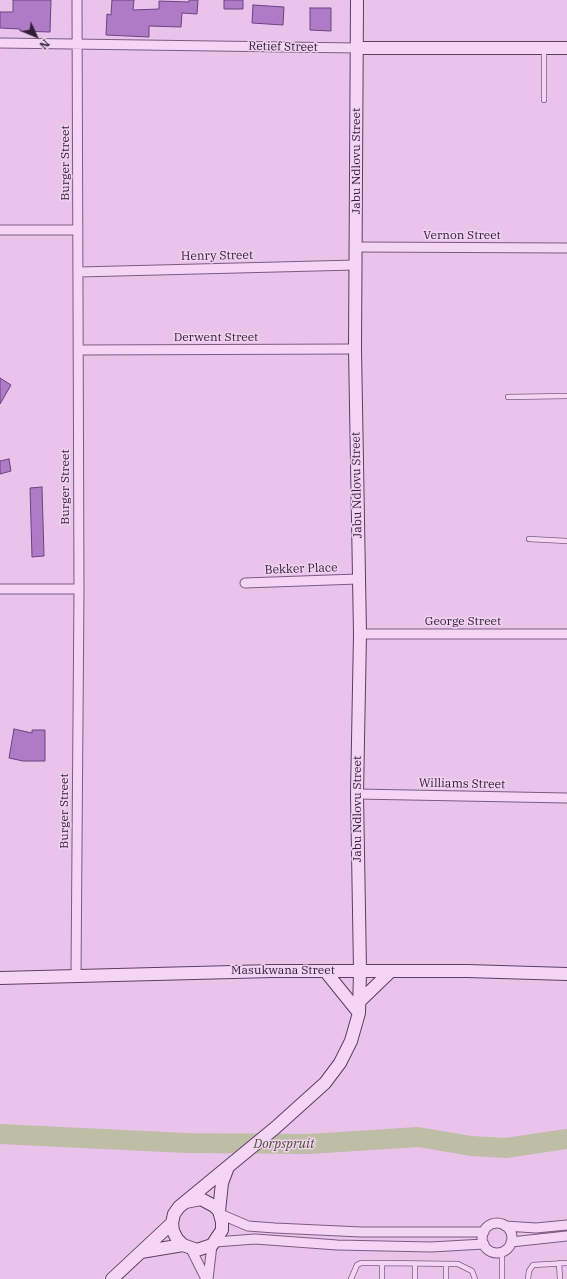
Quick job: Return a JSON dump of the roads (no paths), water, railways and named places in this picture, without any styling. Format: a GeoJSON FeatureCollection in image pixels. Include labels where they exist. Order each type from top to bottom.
{"type":"FeatureCollection","features":[{"type":"Feature","properties":{"kind":"street","name":"Burger Street"},"geometry":{"type":"LineString","coordinates":[[76,975],[79,589],[77,0]]}},
{"type":"Feature","properties":{"kind":"street","name":"Jabu Ndlovu Street"},"geometry":{"type":"LineString","coordinates":[[357,0],[355,349],[360,634],[357,794],[360,970],[359,1007]]}},
{"type":"Feature","properties":{"kind":"street","name":"Retief Street"},"geometry":{"type":"LineString","coordinates":[[0,43],[357,48],[567,48]]}},
{"type":"Feature","properties":{"kind":"street"},"geometry":{"type":"LineString","coordinates":[[0,230],[78,230]]}},
{"type":"Feature","properties":{"kind":"street","name":"Vernon Street"},"geometry":{"type":"LineString","coordinates":[[356,247],[567,248]]}},
{"type":"Feature","properties":{"kind":"street","name":"Henry Street"},"geometry":{"type":"LineString","coordinates":[[79,272],[356,265]]}},
{"type":"Feature","properties":{"kind":"street","name":"Derwent Street"},"geometry":{"type":"LineString","coordinates":[[78,350],[355,349]]}},
{"type":"Feature","properties":{"kind":"street","name":"Bekker Place"},"geometry":{"type":"LineString","coordinates":[[244,583],[358,579]]}},
{"type":"Feature","properties":{"kind":"street"},"geometry":{"type":"LineString","coordinates":[[0,589],[79,589]]}},
{"type":"Feature","properties":{"kind":"street","name":"George Street"},"geometry":{"type":"LineString","coordinates":[[360,634],[567,634]]}},
{"type":"Feature","properties":{"kind":"street","name":"Williams Street"},"geometry":{"type":"LineString","coordinates":[[357,794],[567,798]]}},
{"type":"Feature","properties":{"kind":"street","name":"Masukwana Street"},"geometry":{"type":"LineString","coordinates":[[0,978],[76,975],[272,971],[326,972],[360,970],[390,972],[567,974]]}},
{"type":"Feature","properties":{"kind":"street"},"geometry":{"type":"LineString","coordinates":[[326,972],[359,1007]]}},
{"type":"Feature","properties":{"kind":"street"},"geometry":{"type":"LineString","coordinates":[[207,1279],[187,1247],[177,1239],[173,1231],[172,1223],[176,1210],[275,1128],[325,1083],[340,1063],[351,1041],[359,1007],[390,972]]}},
{"type":"Feature","properties":{"kind":"street"},"geometry":{"type":"LineString","coordinates":[[207,1279],[214,1244],[222,1230],[220,1213],[222,1183],[231,1164]]}},
{"type":"Feature","properties":{"kind":"street"},"geometry":{"type":"LineString","coordinates":[[186,1202],[201,1199],[214,1206],[220,1213],[231,1221],[248,1226],[263,1228],[361,1232],[484,1232]]}},
{"type":"Feature","properties":{"kind":"street"},"geometry":{"type":"LineString","coordinates":[[112,1279],[172,1223]]}},
{"type":"Feature","properties":{"kind":"street"},"geometry":{"type":"LineString","coordinates":[[505,1226],[511,1233],[511,1242],[509,1247],[502,1252],[489,1251],[484,1244],[484,1232],[490,1225],[495,1224],[536,1228],[567,1225]]}},
{"type":"Feature","properties":{"kind":"street"},"geometry":{"type":"LineString","coordinates":[[511,1242],[567,1236]]}},
{"type":"Feature","properties":{"kind":"street"},"geometry":{"type":"LineString","coordinates":[[141,1252],[187,1247],[204,1249],[214,1244],[255,1239],[337,1245],[431,1247],[484,1244]]}},
{"type":"Feature","properties":{"kind":"lane"},"geometry":{"type":"LineString","coordinates":[[544,48],[544,100]]}},
{"type":"Feature","properties":{"kind":"lane"},"geometry":{"type":"LineString","coordinates":[[508,397],[567,396]]}},
{"type":"Feature","properties":{"kind":"lane"},"geometry":{"type":"LineString","coordinates":[[529,539],[567,541]]}},
{"type":"Feature","properties":{"kind":"lane"},"geometry":{"type":"LineString","coordinates":[[502,1252],[502,1279]]}},
{"type":"Feature","properties":{"kind":"lane"},"geometry":{"type":"LineString","coordinates":[[351,1279],[357,1265],[362,1263],[446,1264],[466,1267],[472,1271],[475,1279]]}},
{"type":"Feature","properties":{"kind":"lane"},"geometry":{"type":"LineString","coordinates":[[382,1263],[382,1279]]}},
{"type":"Feature","properties":{"kind":"lane"},"geometry":{"type":"LineString","coordinates":[[560,1263],[560,1279]]}},
{"type":"Feature","properties":{"kind":"lane"},"geometry":{"type":"LineString","coordinates":[[528,1279],[529,1271],[533,1265],[567,1263]]}},
{"type":"Feature","properties":{"kind":"lane"},"geometry":{"type":"LineString","coordinates":[[415,1264],[415,1279]]}},
{"type":"Feature","properties":{"kind":"lane"},"geometry":{"type":"LineString","coordinates":[[446,1264],[446,1279]]}},
{"type":"Feature","properties":{"kind":"waterway","name":"Dorpspruit"},"geometry":{"type":"LineString","coordinates":[[0,1134],[186,1143],[309,1144],[418,1137],[471,1146],[506,1148],[567,1139]]}}]}
